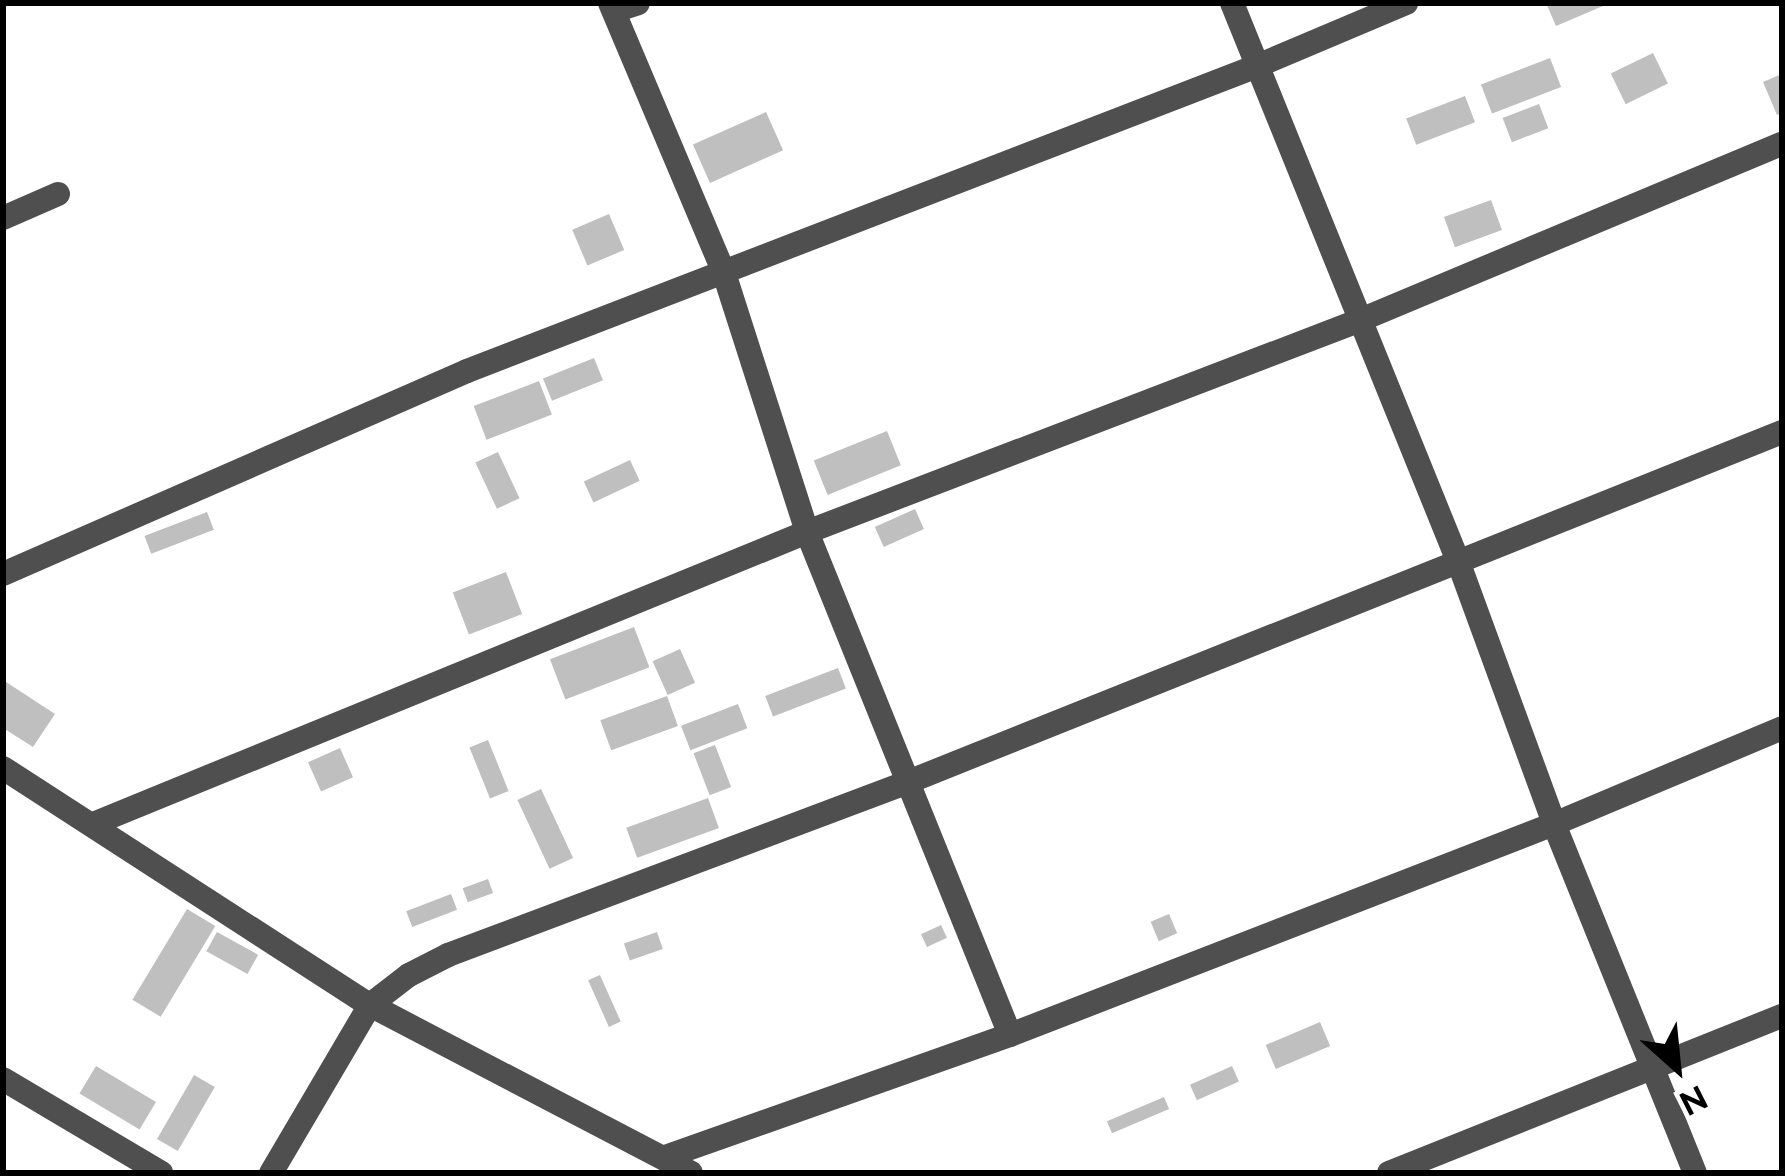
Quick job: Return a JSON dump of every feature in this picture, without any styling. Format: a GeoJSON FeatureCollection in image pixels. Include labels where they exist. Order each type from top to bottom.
{"type":"FeatureCollection","features":[{"type":"Feature","properties":{"kind":"street"},"geometry":{"type":"LineString","coordinates":[[1232,3],[1458,561],[1554,824],[1695,1173]]}},
{"type":"Feature","properties":{"kind":"street"},"geometry":{"type":"LineString","coordinates":[[3,574],[363,415],[723,270],[1257,66],[1406,3]]}},
{"type":"Feature","properties":{"kind":"street"},"geometry":{"type":"LineString","coordinates":[[620,6],[723,270],[807,532],[1010,1035]]}},
{"type":"Feature","properties":{"kind":"street"},"geometry":{"type":"LineString","coordinates":[[93,824],[807,532],[1358,321],[1782,144]]}},
{"type":"Feature","properties":{"kind":"street"},"geometry":{"type":"LineString","coordinates":[[3,218],[58,194]]}},
{"type":"Feature","properties":{"kind":"street"},"geometry":{"type":"LineString","coordinates":[[271,1173],[370,1005],[410,975],[448,955],[908,782],[1782,432]]}},
{"type":"Feature","properties":{"kind":"street"},"geometry":{"type":"LineString","coordinates":[[665,1157],[1010,1035],[1554,824],[1782,728]]}},
{"type":"Feature","properties":{"kind":"street"},"geometry":{"type":"LineString","coordinates":[[3,768],[370,1005],[691,1173]]}},
{"type":"Feature","properties":{"kind":"street"},"geometry":{"type":"LineString","coordinates":[[1388,1173],[1782,1016]]}},
{"type":"Feature","properties":{"kind":"street"},"geometry":{"type":"LineString","coordinates":[[3,1079],[161,1173]]}},
{"type":"Feature","properties":{"kind":"building"},"geometry":{"type":"Polygon","coordinates":[[[1546,3],[1610,3],[1556,26],[1546,3]]]}},
{"type":"Feature","properties":{"kind":"building"},"geometry":{"type":"Polygon","coordinates":[[[1653,53],[1668,84],[1626,104],[1611,74],[1653,53]]]}},
{"type":"Feature","properties":{"kind":"building"},"geometry":{"type":"Polygon","coordinates":[[[1550,58],[1561,87],[1492,113],[1481,85],[1550,58]]]}},
{"type":"Feature","properties":{"kind":"building"},"geometry":{"type":"Polygon","coordinates":[[[1782,74],[1782,113],[1777,115],[1763,82],[1782,74]]]}},
{"type":"Feature","properties":{"kind":"building"},"geometry":{"type":"Polygon","coordinates":[[[1465,96],[1475,122],[1416,145],[1406,119],[1465,96]]]}},
{"type":"Feature","properties":{"kind":"building"},"geometry":{"type":"Polygon","coordinates":[[[1539,104],[1548,128],[1512,142],[1503,118],[1539,104]]]}},
{"type":"Feature","properties":{"kind":"building"},"geometry":{"type":"Polygon","coordinates":[[[766,112],[783,150],[710,183],[693,145],[766,112]]]}},
{"type":"Feature","properties":{"kind":"building"},"geometry":{"type":"Polygon","coordinates":[[[1491,200],[1502,230],[1455,247],[1444,217],[1491,200]]]}},
{"type":"Feature","properties":{"kind":"building"},"geometry":{"type":"Polygon","coordinates":[[[609,214],[624,250],[587,266],[572,230],[609,214]]]}},
{"type":"Feature","properties":{"kind":"building"},"geometry":{"type":"Polygon","coordinates":[[[594,358],[603,380],[552,401],[543,379],[594,358]]]}},
{"type":"Feature","properties":{"kind":"building"},"geometry":{"type":"Polygon","coordinates":[[[539,381],[552,415],[487,440],[474,406],[539,381]]]}},
{"type":"Feature","properties":{"kind":"building"},"geometry":{"type":"Polygon","coordinates":[[[887,431],[901,465],[828,495],[814,461],[887,431]]]}},
{"type":"Feature","properties":{"kind":"building"},"geometry":{"type":"Polygon","coordinates":[[[498,452],[520,498],[497,509],[475,463],[498,452]]]}},
{"type":"Feature","properties":{"kind":"building"},"geometry":{"type":"Polygon","coordinates":[[[630,460],[640,481],[593,502],[584,482],[630,460]]]}},
{"type":"Feature","properties":{"kind":"building"},"geometry":{"type":"Polygon","coordinates":[[[915,509],[924,529],[884,547],[875,527],[915,509]]]}},
{"type":"Feature","properties":{"kind":"building"},"geometry":{"type":"Polygon","coordinates":[[[207,512],[214,530],[151,554],[144,536],[207,512]]]}},
{"type":"Feature","properties":{"kind":"building"},"geometry":{"type":"Polygon","coordinates":[[[506,572],[522,614],[469,634],[453,592],[506,572]]]}},
{"type":"Feature","properties":{"kind":"building"},"geometry":{"type":"Polygon","coordinates":[[[634,627],[649,667],[565,699],[550,659],[634,627]]]}},
{"type":"Feature","properties":{"kind":"building"},"geometry":{"type":"Polygon","coordinates":[[[680,649],[695,683],[668,695],[653,661],[680,649]]]}},
{"type":"Feature","properties":{"kind":"building"},"geometry":{"type":"Polygon","coordinates":[[[838,668],[846,689],[773,716],[765,696],[838,668]]]}},
{"type":"Feature","properties":{"kind":"building"},"geometry":{"type":"Polygon","coordinates":[[[3,680],[55,714],[33,747],[3,728],[3,680]]]}},
{"type":"Feature","properties":{"kind":"building"},"geometry":{"type":"Polygon","coordinates":[[[667,696],[678,726],[611,750],[600,720],[667,696]]]}},
{"type":"Feature","properties":{"kind":"building"},"geometry":{"type":"Polygon","coordinates":[[[738,704],[747,728],[690,750],[681,726],[738,704]]]}},
{"type":"Feature","properties":{"kind":"building"},"geometry":{"type":"Polygon","coordinates":[[[488,740],[509,791],[490,798],[469,747],[488,740]]]}},
{"type":"Feature","properties":{"kind":"building"},"geometry":{"type":"Polygon","coordinates":[[[715,745],[731,787],[710,795],[694,753],[715,745]]]}},
{"type":"Feature","properties":{"kind":"building"},"geometry":{"type":"Polygon","coordinates":[[[340,748],[353,777],[321,791],[308,762],[340,748]]]}},
{"type":"Feature","properties":{"kind":"building"},"geometry":{"type":"Polygon","coordinates":[[[541,789],[573,858],[550,869],[517,800],[541,789]]]}},
{"type":"Feature","properties":{"kind":"building"},"geometry":{"type":"Polygon","coordinates":[[[708,798],[719,828],[637,858],[626,828],[708,798]]]}},
{"type":"Feature","properties":{"kind":"building"},"geometry":{"type":"Polygon","coordinates":[[[488,879],[493,893],[468,902],[463,888],[488,879]]]}},
{"type":"Feature","properties":{"kind":"building"},"geometry":{"type":"Polygon","coordinates":[[[451,894],[457,910],[412,927],[406,911],[451,894]]]}},
{"type":"Feature","properties":{"kind":"building"},"geometry":{"type":"Polygon","coordinates":[[[187,909],[215,926],[161,1017],[132,1000],[187,909]]]}},
{"type":"Feature","properties":{"kind":"building"},"geometry":{"type":"Polygon","coordinates":[[[1169,914],[1177,933],[1159,941],[1151,922],[1169,914]]]}},
{"type":"Feature","properties":{"kind":"building"},"geometry":{"type":"Polygon","coordinates":[[[941,925],[947,938],[927,947],[921,934],[941,925]]]}},
{"type":"Feature","properties":{"kind":"building"},"geometry":{"type":"Polygon","coordinates":[[[217,932],[258,955],[247,974],[206,951],[217,932]]]}},
{"type":"Feature","properties":{"kind":"building"},"geometry":{"type":"Polygon","coordinates":[[[657,932],[663,949],[630,960],[624,943],[657,932]]]}},
{"type":"Feature","properties":{"kind":"building"},"geometry":{"type":"Polygon","coordinates":[[[600,975],[621,1022],[609,1027],[588,980],[600,975]]]}},
{"type":"Feature","properties":{"kind":"building"},"geometry":{"type":"Polygon","coordinates":[[[1320,1022],[1330,1046],[1276,1069],[1266,1045],[1320,1022]]]}},
{"type":"Feature","properties":{"kind":"building"},"geometry":{"type":"Polygon","coordinates":[[[96,1066],[156,1102],[140,1129],[80,1093],[96,1066]]]}},
{"type":"Feature","properties":{"kind":"building"},"geometry":{"type":"Polygon","coordinates":[[[1232,1066],[1239,1082],[1197,1100],[1190,1085],[1232,1066]]]}},
{"type":"Feature","properties":{"kind":"building"},"geometry":{"type":"Polygon","coordinates":[[[194,1075],[215,1087],[178,1151],[157,1139],[194,1075]]]}},
{"type":"Feature","properties":{"kind":"building"},"geometry":{"type":"Polygon","coordinates":[[[1164,1097],[1169,1109],[1112,1133],[1107,1121],[1164,1097]]]}}]}
